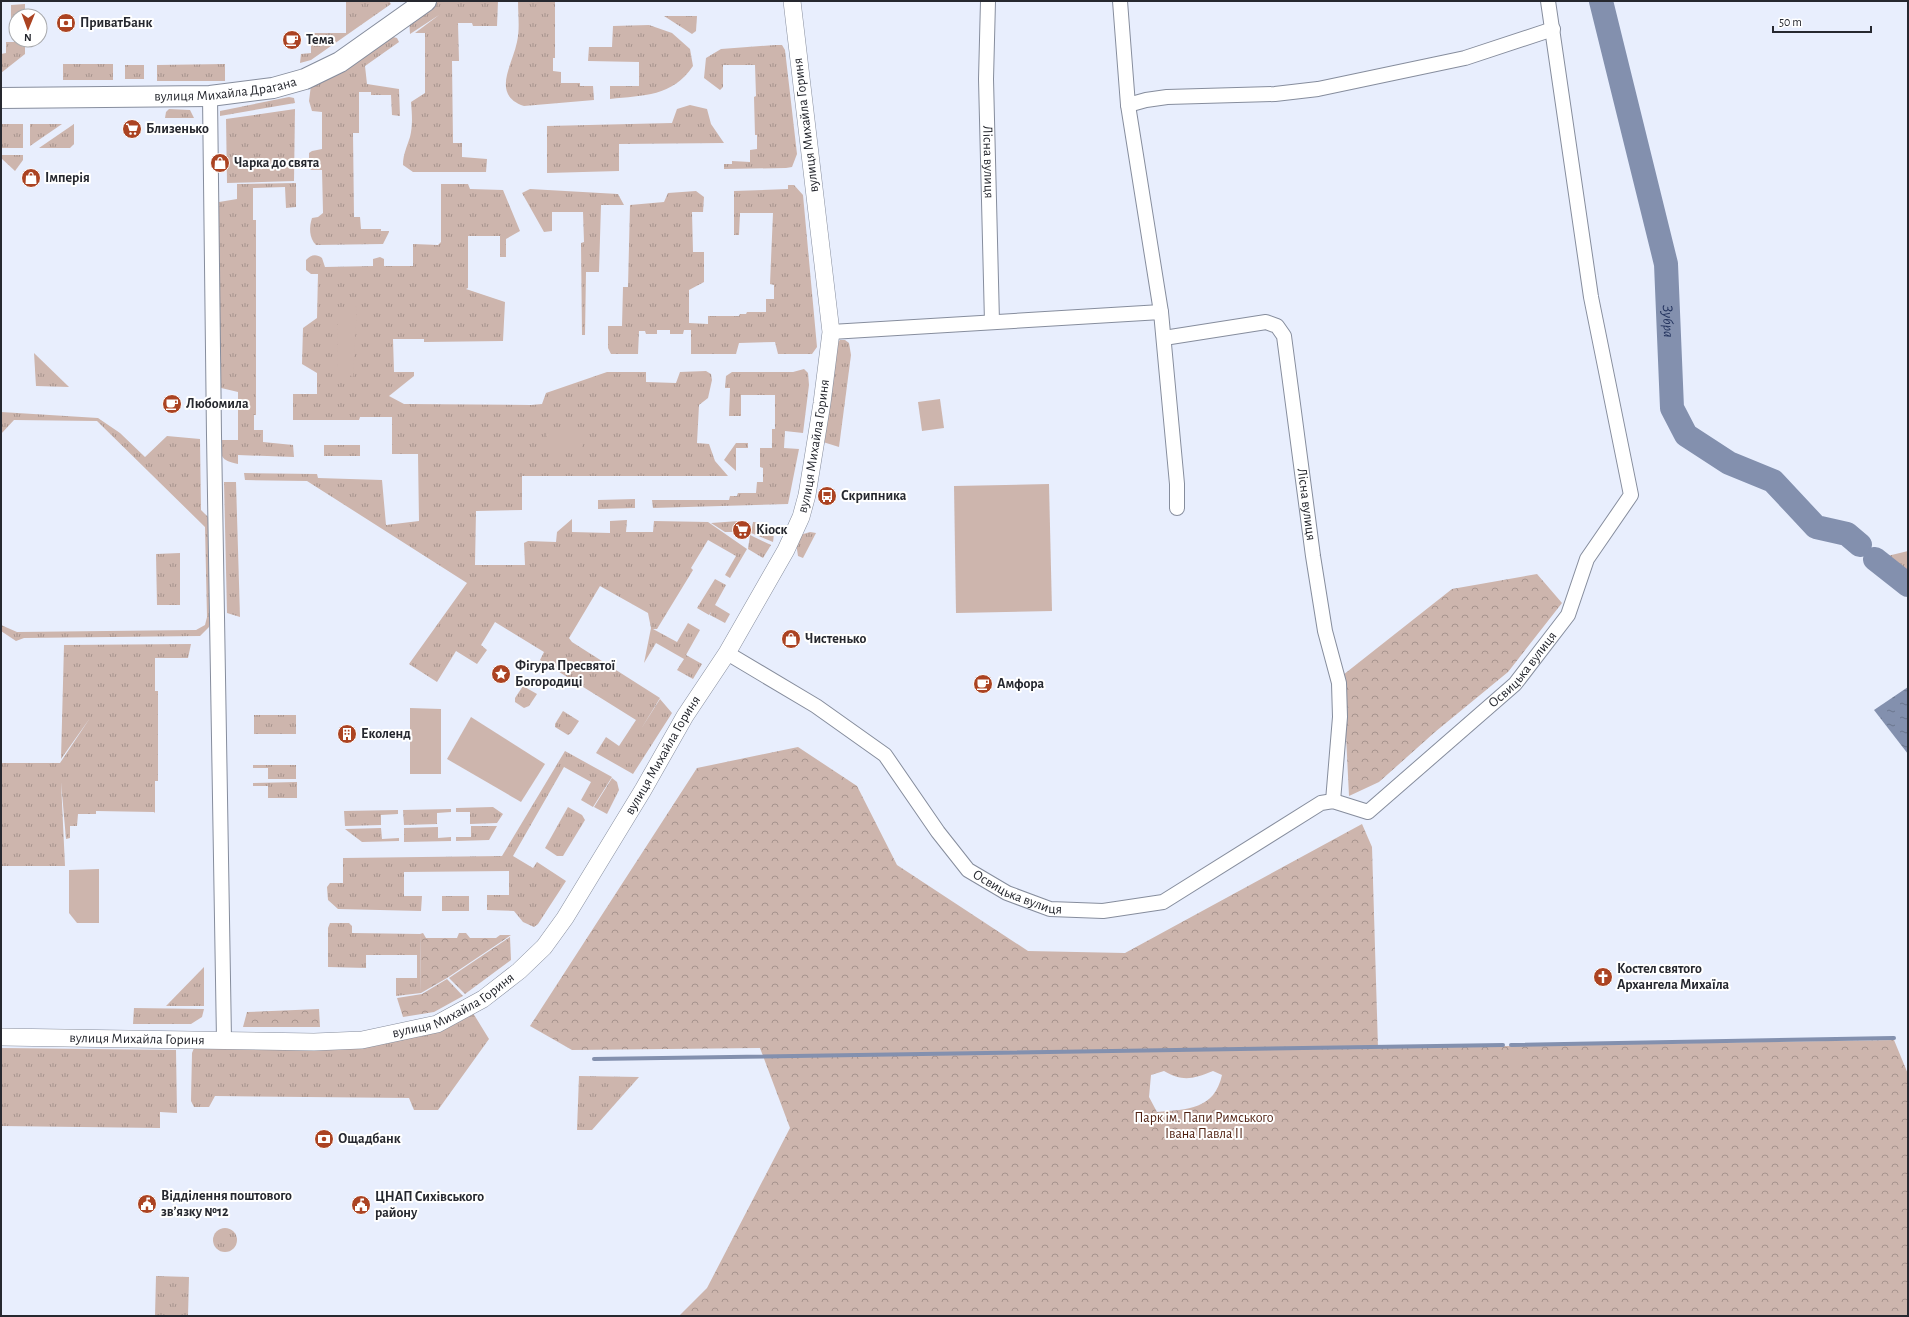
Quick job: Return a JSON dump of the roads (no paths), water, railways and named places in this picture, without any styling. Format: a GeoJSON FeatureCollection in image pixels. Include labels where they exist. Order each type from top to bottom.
{"type":"FeatureCollection","features":[{"type":"Feature","properties":{"kind":"main road","name":"вулиця Михайла Драгана"},"geometry":{"type":"LineString","coordinates":[[1,98],[210,96],[273,88],[305,80],[340,62],[426,1]]}},
{"type":"Feature","properties":{"kind":"street","name":"вулиця Михайла Гориня"},"geometry":{"type":"LineString","coordinates":[[1,1037],[314,1042],[362,1040],[437,1024],[483,999],[519,971],[544,947],[565,918],[686,716],[727,653],[782,557],[801,516],[807,495],[822,403],[836,332],[792,1]]}},
{"type":"Feature","properties":{"kind":"street","name":"Лісна вулиця"},"geometry":{"type":"LineString","coordinates":[[988,1],[986,78],[992,322]]}},
{"type":"Feature","properties":{"kind":"street"},"geometry":{"type":"LineString","coordinates":[[1120,1],[1128,105],[1162,312],[1177,484],[1177,508]]}},
{"type":"Feature","properties":{"kind":"street"},"geometry":{"type":"LineString","coordinates":[[1128,105],[1146,100],[1167,97],[1275,94],[1318,89],[1465,58],[1553,29],[1548,1]]}},
{"type":"Feature","properties":{"kind":"street","name":"Освицька вулиця"},"geometry":{"type":"LineString","coordinates":[[727,653],[816,706],[885,755],[938,832],[968,870],[1007,893],[1050,909],[1103,911],[1163,902],[1321,802],[1333,800],[1370,811],[1515,684],[1568,615],[1587,559],[1631,495],[1591,297],[1553,29]]}},
{"type":"Feature","properties":{"kind":"street"},"geometry":{"type":"LineString","coordinates":[[210,96],[224,1040]]}},
{"type":"Feature","properties":{"kind":"street"},"geometry":{"type":"LineString","coordinates":[[836,332],[1162,312]]}},
{"type":"Feature","properties":{"kind":"street","name":"Лісна вулиця"},"geometry":{"type":"LineString","coordinates":[[1164,338],[1266,322],[1277,326],[1284,336],[1313,556],[1326,631],[1339,683],[1340,717],[1333,800]]}},
{"type":"Feature","properties":{"kind":"water"},"geometry":{"type":"Polygon","coordinates":[[[1908,687],[1908,754],[1874,710],[1908,687]]]}},
{"type":"Feature","properties":{"kind":"waterway","name":"Зубра"},"geometry":{"type":"LineString","coordinates":[[1601,1],[1666,264],[1672,408],[1686,435],[1729,463],[1773,481],[1816,527],[1847,534],[1860,545]]}},
{"type":"Feature","properties":{"kind":"waterway","name":"Зубра"},"geometry":{"type":"LineString","coordinates":[[1875,559],[1908,585]]}},
{"type":"Feature","properties":{"kind":"waterway"},"geometry":{"type":"LineString","coordinates":[[1511,1045],[1894,1038]]}},
{"type":"Feature","properties":{"kind":"waterway"},"geometry":{"type":"LineString","coordinates":[[594,1059],[1503,1045]]}},
{"type":"Feature","properties":{"kind":"place","name":"ПриватБанк"},"geometry":{"type":"Point","coordinates":[66,23]}},
{"type":"Feature","properties":{"kind":"place","name":"Тема"},"geometry":{"type":"Point","coordinates":[292,40]}},
{"type":"Feature","properties":{"kind":"place","name":"Близенько"},"geometry":{"type":"Point","coordinates":[132,129]}},
{"type":"Feature","properties":{"kind":"place","name":"Чарка до свята"},"geometry":{"type":"Point","coordinates":[220,163]}},
{"type":"Feature","properties":{"kind":"place","name":"Імперія"},"geometry":{"type":"Point","coordinates":[31,178]}},
{"type":"Feature","properties":{"kind":"place","name":"Любомила"},"geometry":{"type":"Point","coordinates":[172,404]}},
{"type":"Feature","properties":{"kind":"place","name":"Скрипника"},"geometry":{"type":"Point","coordinates":[827,496]}},
{"type":"Feature","properties":{"kind":"place","name":"Кіоск"},"geometry":{"type":"Point","coordinates":[742,530]}},
{"type":"Feature","properties":{"kind":"place","name":"Чистенько"},"geometry":{"type":"Point","coordinates":[791,639]}},
{"type":"Feature","properties":{"kind":"place","name":"Фігура Пресвятої Богородиці"},"geometry":{"type":"Point","coordinates":[501,674]}},
{"type":"Feature","properties":{"kind":"place","name":"Амфора"},"geometry":{"type":"Point","coordinates":[983,684]}},
{"type":"Feature","properties":{"kind":"place","name":"Еколенд"},"geometry":{"type":"Point","coordinates":[347,734]}},
{"type":"Feature","properties":{"kind":"place","name":"Костел святого Архангела Михаїла"},"geometry":{"type":"Point","coordinates":[1603,977]}},
{"type":"Feature","properties":{"kind":"place","name":"Ощадбанк"},"geometry":{"type":"Point","coordinates":[324,1139]}},
{"type":"Feature","properties":{"kind":"place","name":"Відділення поштового зв’язку №12"},"geometry":{"type":"Point","coordinates":[147,1204]}},
{"type":"Feature","properties":{"kind":"place","name":"ЦНАП Сихівського району"},"geometry":{"type":"Point","coordinates":[361,1205]}},
{"type":"Feature","properties":{"kind":"park label","name":"Парк ім. Папи Римського Івана Павла ІІ"},"geometry":{"type":"Point","coordinates":[1204,1126]}}]}
